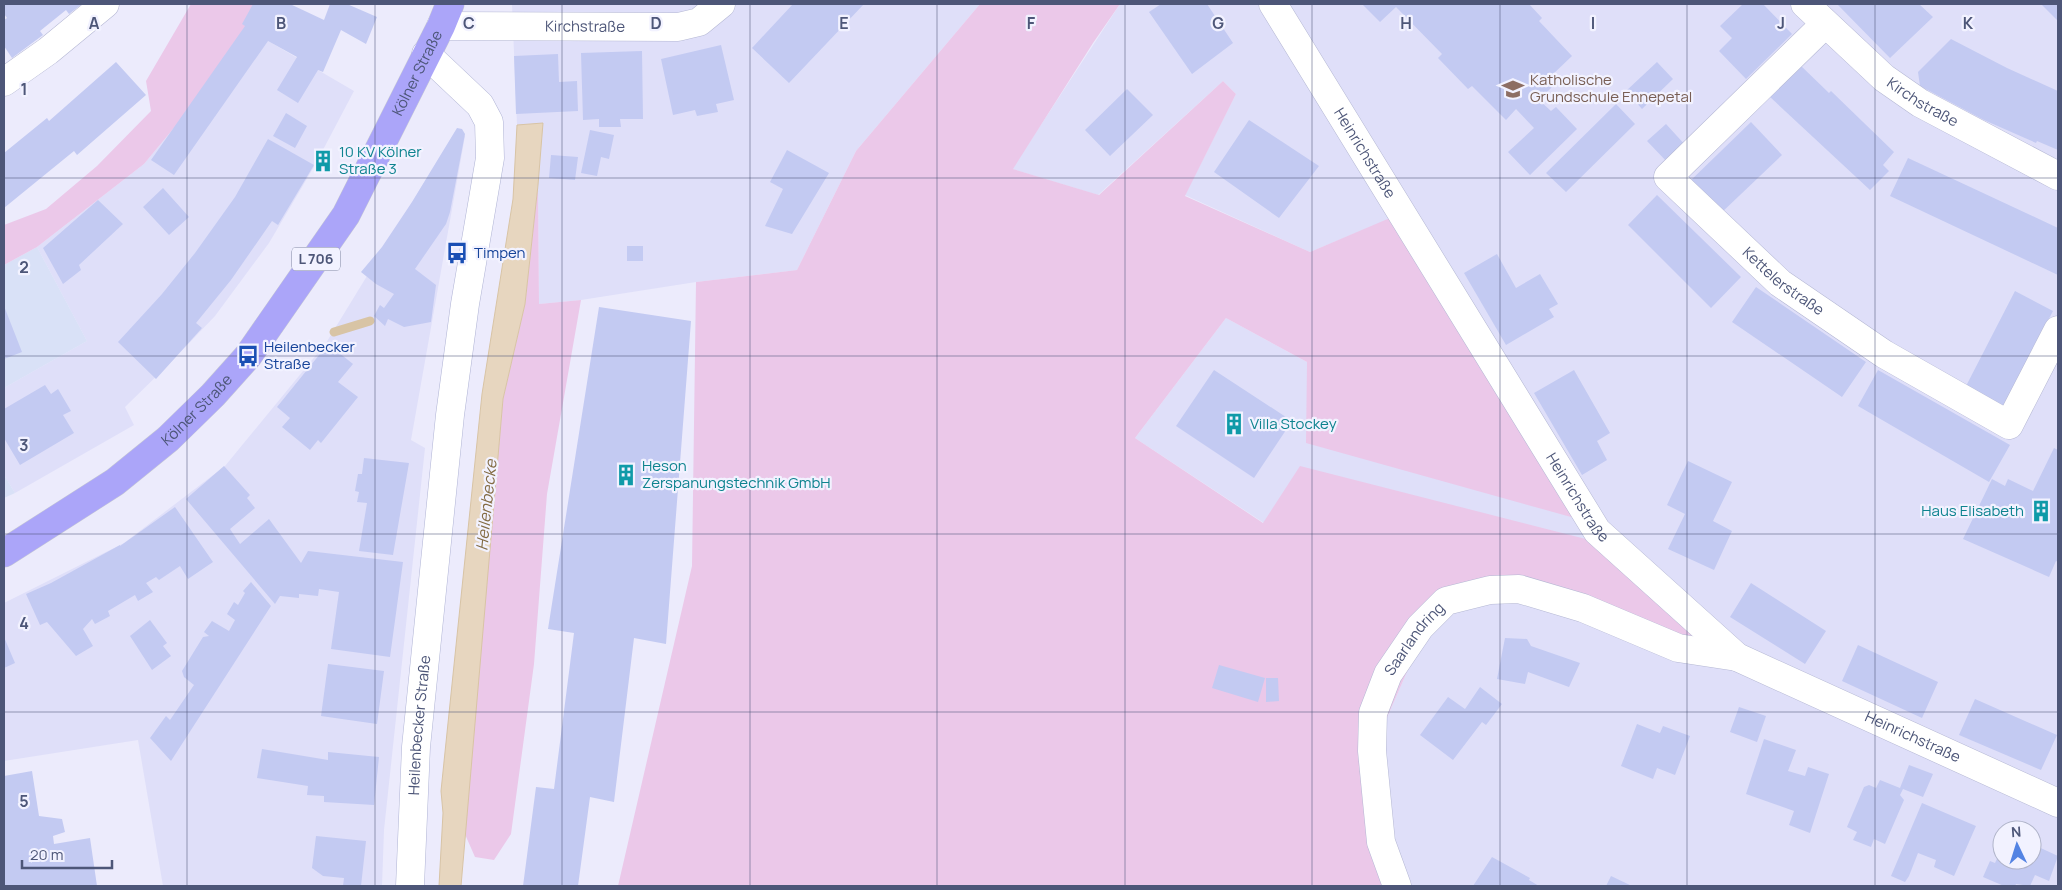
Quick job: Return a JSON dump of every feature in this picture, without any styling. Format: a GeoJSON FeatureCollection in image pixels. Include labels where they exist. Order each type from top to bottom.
{"type":"FeatureCollection","features":[{"type":"Feature","properties":{"kind":"main road","name":"Kölner Straße"},"geometry":{"type":"LineString","coordinates":[[4,553],[115,482],[168,439],[248,356],[346,215],[445,15]]}},
{"type":"Feature","properties":{"kind":"street"},"geometry":{"type":"LineString","coordinates":[[4,82],[48,51],[105,4]]}},
{"type":"Feature","properties":{"kind":"street","name":"Kirchstraße"},"geometry":{"type":"LineString","coordinates":[[445,15],[678,27],[699,22],[720,4]]}},
{"type":"Feature","properties":{"kind":"street","name":"Heinrichstraße"},"geometry":{"type":"LineString","coordinates":[[1273,4],[1597,531],[1737,657],[2058,803]]}},
{"type":"Feature","properties":{"kind":"street","name":"Kirchstraße"},"geometry":{"type":"LineString","coordinates":[[1805,4],[1884,78],[1920,103],[2058,176]]}},
{"type":"Feature","properties":{"kind":"street","name":"Kettelerstraße"},"geometry":{"type":"LineString","coordinates":[[1826,24],[1668,177],[1780,283],[1884,354],[2009,426],[2058,330]]}},
{"type":"Feature","properties":{"kind":"street","name":"Heilenbecker Straße"},"geometry":{"type":"LineString","coordinates":[[410,886],[416,747],[450,415],[465,304],[490,158],[489,122],[480,104],[426,54]]}},
{"type":"Feature","properties":{"kind":"street","name":"Saarlandring"},"geometry":{"type":"LineString","coordinates":[[1397,886],[1381,842],[1372,751],[1372,713],[1388,674],[1420,627],[1446,601],[1490,590],[1519,589],[1583,608],[1678,648],[1737,657]]}},
{"type":"Feature","properties":{"kind":"shaded area"},"geometry":{"type":"Polygon","coordinates":[[[191,4],[261,4],[183,117],[144,164],[37,247],[4,265],[4,225],[46,209],[97,166],[151,111],[146,81],[191,4]]]}},
{"type":"Feature","properties":{"kind":"shaded area"},"geometry":{"type":"Polygon","coordinates":[[[512,4],[980,4],[856,151],[797,270],[696,282],[581,300],[539,304],[538,185],[543,123],[517,125],[512,4]]]}},
{"type":"Feature","properties":{"kind":"shaded area"},"geometry":{"type":"Polygon","coordinates":[[[980,4],[1120,4],[1013,169],[1099,195],[1223,81],[1236,94],[1185,196],[1310,252],[1404,212],[1596,524],[1306,443],[1307,362],[1226,318],[1135,438],[1263,523],[1300,466],[1621,548],[1702,624],[1688,658],[1521,598],[1454,605],[1417,649],[1386,720],[1379,795],[1398,886],[618,886],[692,566],[696,282],[797,270],[856,151],[980,4]]]}},
{"type":"Feature","properties":{"kind":"shaded area"},"geometry":{"type":"Polygon","coordinates":[[[1120,4],[2058,4],[2058,886],[1398,886],[1379,795],[1386,720],[1417,649],[1454,605],[1521,598],[1702,624],[1264,523],[1135,438],[1226,318],[1307,362],[1404,213],[1310,252],[1185,195],[1236,94],[1223,81],[1098,195],[1012,169],[1120,4]]]}},
{"type":"Feature","properties":{"kind":"shaded area"},"geometry":{"type":"Polygon","coordinates":[[[244,27],[354,91],[315,165],[269,243],[215,316],[125,407],[134,425],[15,493],[4,475],[4,388],[87,341],[37,247],[144,164],[183,117],[244,27]]]}},
{"type":"Feature","properties":{"kind":"shaded area"},"geometry":{"type":"Polygon","coordinates":[[[455,132],[465,136],[411,440],[425,448],[384,830],[382,886],[163,886],[138,740],[4,761],[4,603],[124,543],[225,466],[326,343],[455,132]]]}},
{"type":"Feature","properties":{"kind":"shaded area"},"geometry":{"type":"Polygon","coordinates":[[[538,185],[539,304],[581,300],[547,494],[534,664],[511,834],[494,860],[475,857],[464,832],[503,399],[525,304],[538,185]]]}},
{"type":"Feature","properties":{"kind":"shaded area"},"geometry":{"type":"Polygon","coordinates":[[[37,247],[87,341],[4,388],[4,265],[37,247]]]}},
{"type":"Feature","properties":{"kind":"shaded area"},"geometry":{"type":"Polygon","coordinates":[[[4,475],[15,493],[4,498],[4,475]]]}},
{"type":"Feature","properties":{"kind":"water","name":"Heilenbecke"},"geometry":{"type":"Polygon","coordinates":[[[543,123],[525,304],[503,399],[461,886],[439,886],[443,813],[441,791],[482,394],[513,199],[517,125],[543,123]]]}},
{"type":"Feature","properties":{"kind":"building"},"geometry":{"type":"Polygon","coordinates":[[[4,4],[82,4],[69,14],[66,10],[40,31],[43,35],[12,58],[4,46],[4,20],[7,18],[4,14],[4,4]]]}},
{"type":"Feature","properties":{"kind":"building"},"geometry":{"type":"Polygon","coordinates":[[[253,4],[290,4],[324,20],[330,4],[347,4],[377,17],[366,44],[341,30],[323,72],[318,70],[298,103],[277,90],[297,57],[268,41],[174,175],[151,160],[245,26],[242,24],[253,4]]]}},
{"type":"Feature","properties":{"kind":"building"},"geometry":{"type":"Polygon","coordinates":[[[793,4],[864,4],[789,83],[752,48],[793,4]]]}},
{"type":"Feature","properties":{"kind":"building"},"geometry":{"type":"Polygon","coordinates":[[[1161,4],[1207,4],[1233,43],[1192,74],[1149,12],[1161,4]]]}},
{"type":"Feature","properties":{"kind":"building","name":"Katholische Grundschule Ennepetal"},"geometry":{"type":"Polygon","coordinates":[[[1362,4],[1529,4],[1542,18],[1539,21],[1572,56],[1550,77],[1556,83],[1539,100],[1551,111],[1556,107],[1577,129],[1530,175],[1508,152],[1534,128],[1516,109],[1506,120],[1472,86],[1468,89],[1438,58],[1442,54],[1396,7],[1380,22],[1362,4]]]}},
{"type":"Feature","properties":{"kind":"building"},"geometry":{"type":"Polygon","coordinates":[[[1743,4],[1763,4],[1792,34],[1746,79],[1719,51],[1732,38],[1720,26],[1743,4]]]}},
{"type":"Feature","properties":{"kind":"building"},"geometry":{"type":"Polygon","coordinates":[[[1837,4],[1919,4],[1933,17],[1890,58],[1837,4]]]}},
{"type":"Feature","properties":{"kind":"building"},"geometry":{"type":"Polygon","coordinates":[[[2041,4],[2058,4],[2058,21],[2041,4]]]}},
{"type":"Feature","properties":{"kind":"building"},"geometry":{"type":"Polygon","coordinates":[[[1951,39],[2007,68],[2058,91],[2058,150],[2037,141],[2036,143],[1984,120],[1920,86],[1918,72],[1951,39]]]}},
{"type":"Feature","properties":{"kind":"building"},"geometry":{"type":"Polygon","coordinates":[[[721,45],[734,100],[716,104],[718,112],[697,116],[695,110],[673,115],[661,59],[721,45]]]}},
{"type":"Feature","properties":{"kind":"building"},"geometry":{"type":"Polygon","coordinates":[[[642,51],[643,119],[620,119],[621,127],[599,127],[599,119],[583,120],[581,53],[642,51]]]}},
{"type":"Feature","properties":{"kind":"building"},"geometry":{"type":"Polygon","coordinates":[[[558,54],[559,82],[577,81],[578,111],[516,114],[514,56],[558,54]]]}},
{"type":"Feature","properties":{"kind":"building"},"geometry":{"type":"Polygon","coordinates":[[[116,62],[146,95],[77,155],[74,151],[4,208],[4,153],[47,118],[49,121],[116,62]]]}},
{"type":"Feature","properties":{"kind":"building"},"geometry":{"type":"Polygon","coordinates":[[[1657,62],[1673,79],[1642,109],[1626,91],[1657,62]]]}},
{"type":"Feature","properties":{"kind":"building"},"geometry":{"type":"Polygon","coordinates":[[[1799,64],[1829,93],[1831,91],[1894,152],[1883,165],[1889,171],[1870,190],[1769,96],[1799,64]]]}},
{"type":"Feature","properties":{"kind":"building"},"geometry":{"type":"Polygon","coordinates":[[[1127,89],[1153,115],[1110,156],[1085,130],[1127,89]]]}},
{"type":"Feature","properties":{"kind":"building"},"geometry":{"type":"Polygon","coordinates":[[[1616,104],[1635,124],[1566,192],[1546,173],[1616,104]]]}},
{"type":"Feature","properties":{"kind":"building"},"geometry":{"type":"Polygon","coordinates":[[[286,113],[307,126],[295,148],[273,136],[286,113]]]}},
{"type":"Feature","properties":{"kind":"building"},"geometry":{"type":"Polygon","coordinates":[[[1249,120],[1319,166],[1279,218],[1214,172],[1249,120]]]}},
{"type":"Feature","properties":{"kind":"building"},"geometry":{"type":"Polygon","coordinates":[[[1751,122],[1782,155],[1719,215],[1688,183],[1751,122]]]}},
{"type":"Feature","properties":{"kind":"building"},"geometry":{"type":"Polygon","coordinates":[[[1666,124],[1687,147],[1669,164],[1647,141],[1666,124]]]}},
{"type":"Feature","properties":{"kind":"building"},"geometry":{"type":"Polygon","coordinates":[[[457,128],[462,129],[465,134],[450,212],[446,224],[415,269],[436,285],[431,322],[404,327],[388,319],[385,326],[374,316],[380,305],[384,308],[394,294],[376,284],[361,272],[382,247],[412,202],[457,128]]]}},
{"type":"Feature","properties":{"kind":"building"},"geometry":{"type":"Polygon","coordinates":[[[590,130],[614,135],[609,159],[601,157],[597,176],[581,173],[590,130]]]}},
{"type":"Feature","properties":{"kind":"building"},"geometry":{"type":"Polygon","coordinates":[[[268,139],[314,165],[278,225],[272,221],[231,280],[196,323],[202,328],[156,379],[118,342],[162,294],[195,253],[235,197],[268,139]]]}},
{"type":"Feature","properties":{"kind":"building"},"geometry":{"type":"Polygon","coordinates":[[[787,150],[829,173],[792,234],[765,226],[783,189],[770,182],[787,150]]]}},
{"type":"Feature","properties":{"kind":"building","name":"10 KV Kölner Straße 3"},"geometry":{"type":"Polygon","coordinates":[[[323,154],[330,157],[324,169],[317,165],[323,154]]]}},
{"type":"Feature","properties":{"kind":"building"},"geometry":{"type":"Polygon","coordinates":[[[551,155],[578,157],[575,180],[549,178],[551,155]]]}},
{"type":"Feature","properties":{"kind":"building"},"geometry":{"type":"Polygon","coordinates":[[[1908,158],[2058,228],[2058,275],[1890,196],[1908,158]]]}},
{"type":"Feature","properties":{"kind":"building"},"geometry":{"type":"Polygon","coordinates":[[[163,188],[189,217],[169,235],[143,207],[163,188]]]}},
{"type":"Feature","properties":{"kind":"building"},"geometry":{"type":"Polygon","coordinates":[[[1657,195],[1741,277],[1711,308],[1628,225],[1657,195]]]}},
{"type":"Feature","properties":{"kind":"building"},"geometry":{"type":"Polygon","coordinates":[[[98,200],[123,224],[79,265],[81,270],[63,284],[43,248],[98,200]]]}},
{"type":"Feature","properties":{"kind":"building"},"geometry":{"type":"Polygon","coordinates":[[[627,246],[643,246],[643,261],[627,261],[627,246]]]}},
{"type":"Feature","properties":{"kind":"building"},"geometry":{"type":"Polygon","coordinates":[[[1497,254],[1516,288],[1540,274],[1558,304],[1549,309],[1554,317],[1506,345],[1464,273],[1497,254]]]}},
{"type":"Feature","properties":{"kind":"building"},"geometry":{"type":"Polygon","coordinates":[[[1756,287],[1866,362],[1842,397],[1732,322],[1756,287]]]}},
{"type":"Feature","properties":{"kind":"building"},"geometry":{"type":"Polygon","coordinates":[[[2015,291],[2053,311],[2003,407],[1965,388],[2015,291]]]}},
{"type":"Feature","properties":{"kind":"building"},"geometry":{"type":"Polygon","coordinates":[[[4,306],[22,352],[4,359],[4,306]]]}},
{"type":"Feature","properties":{"kind":"building","name":"Heson Zerspanungstechnik GmbH"},"geometry":{"type":"Polygon","coordinates":[[[599,307],[691,321],[666,644],[634,638],[614,802],[590,797],[578,886],[523,886],[536,787],[554,789],[574,633],[548,629],[599,307]]]}},
{"type":"Feature","properties":{"kind":"building"},"geometry":{"type":"Polygon","coordinates":[[[328,344],[353,364],[338,382],[358,397],[321,443],[318,440],[310,450],[282,427],[290,418],[277,407],[328,344]]]}},
{"type":"Feature","properties":{"kind":"building","name":"Villa Stockey"},"geometry":{"type":"Polygon","coordinates":[[[1214,370],[1292,421],[1254,478],[1176,426],[1214,370]]]}},
{"type":"Feature","properties":{"kind":"building"},"geometry":{"type":"Polygon","coordinates":[[[1574,370],[1610,433],[1597,441],[1607,460],[1582,475],[1534,393],[1574,370]]]}},
{"type":"Feature","properties":{"kind":"building"},"geometry":{"type":"Polygon","coordinates":[[[1878,370],[2010,445],[1989,482],[1858,406],[1878,370]]]}},
{"type":"Feature","properties":{"kind":"building"},"geometry":{"type":"Polygon","coordinates":[[[45,385],[51,394],[58,389],[71,411],[63,415],[74,433],[20,465],[4,438],[4,409],[45,385]]]}},
{"type":"Feature","properties":{"kind":"building"},"geometry":{"type":"Polygon","coordinates":[[[2054,448],[2058,450],[2058,562],[2056,561],[2049,577],[1963,539],[1992,479],[2005,486],[2008,479],[2033,491],[2054,448]]]}},
{"type":"Feature","properties":{"kind":"building"},"geometry":{"type":"Polygon","coordinates":[[[364,458],[409,463],[393,555],[359,551],[367,503],[357,502],[359,492],[355,491],[358,474],[362,474],[364,458]]]}},
{"type":"Feature","properties":{"kind":"building"},"geometry":{"type":"Polygon","coordinates":[[[1688,461],[1732,482],[1713,521],[1732,531],[1714,570],[1668,549],[1685,514],[1667,505],[1688,461]]]}},
{"type":"Feature","properties":{"kind":"building"},"geometry":{"type":"Polygon","coordinates":[[[224,466],[250,495],[247,498],[255,508],[230,529],[240,544],[269,519],[301,563],[308,551],[403,562],[390,657],[331,649],[339,592],[319,589],[318,596],[299,594],[299,598],[280,596],[275,604],[186,499],[224,466]]]}},
{"type":"Feature","properties":{"kind":"building"},"geometry":{"type":"Polygon","coordinates":[[[175,507],[213,562],[188,579],[180,566],[159,580],[156,577],[146,583],[153,592],[138,601],[135,595],[108,611],[110,616],[95,624],[92,619],[83,629],[93,646],[76,656],[47,622],[40,625],[26,594],[51,583],[120,546],[175,507]]]}},
{"type":"Feature","properties":{"kind":"building"},"geometry":{"type":"Polygon","coordinates":[[[251,582],[271,606],[171,761],[150,738],[166,716],[170,720],[194,685],[184,677],[182,671],[203,637],[209,636],[204,632],[212,621],[229,631],[235,620],[227,614],[234,602],[238,605],[245,593],[243,591],[251,582]]]}},
{"type":"Feature","properties":{"kind":"building"},"geometry":{"type":"Polygon","coordinates":[[[1751,583],[1826,631],[1805,664],[1730,617],[1751,583]]]}},
{"type":"Feature","properties":{"kind":"building"},"geometry":{"type":"Polygon","coordinates":[[[150,620],[167,643],[163,646],[171,656],[152,670],[130,636],[150,620]]]}},
{"type":"Feature","properties":{"kind":"building"},"geometry":{"type":"Polygon","coordinates":[[[4,637],[15,663],[4,668],[4,637]]]}},
{"type":"Feature","properties":{"kind":"building"},"geometry":{"type":"Polygon","coordinates":[[[1505,638],[1527,639],[1531,646],[1580,663],[1569,687],[1528,672],[1525,684],[1497,679],[1505,638]]]}},
{"type":"Feature","properties":{"kind":"building"},"geometry":{"type":"Polygon","coordinates":[[[1858,645],[1938,682],[1922,718],[1842,681],[1858,645]]]}},
{"type":"Feature","properties":{"kind":"building"},"geometry":{"type":"Polygon","coordinates":[[[328,664],[384,671],[377,724],[321,716],[328,664]]]}},
{"type":"Feature","properties":{"kind":"building"},"geometry":{"type":"Polygon","coordinates":[[[1219,665],[1265,678],[1258,702],[1212,688],[1219,665]]]}},
{"type":"Feature","properties":{"kind":"building"},"geometry":{"type":"Polygon","coordinates":[[[1266,678],[1278,678],[1279,701],[1266,702],[1266,678]]]}},
{"type":"Feature","properties":{"kind":"building"},"geometry":{"type":"Polygon","coordinates":[[[1480,687],[1502,704],[1486,725],[1482,722],[1453,760],[1420,735],[1448,697],[1465,709],[1480,687]]]}},
{"type":"Feature","properties":{"kind":"building"},"geometry":{"type":"Polygon","coordinates":[[[1975,699],[2057,735],[2041,770],[1959,735],[1975,699]]]}},
{"type":"Feature","properties":{"kind":"building"},"geometry":{"type":"Polygon","coordinates":[[[1739,707],[1766,716],[1757,742],[1730,732],[1739,707]]]}},
{"type":"Feature","properties":{"kind":"building"},"geometry":{"type":"Polygon","coordinates":[[[1637,724],[1660,733],[1663,726],[1690,736],[1675,775],[1657,768],[1653,779],[1621,766],[1637,724]]]}},
{"type":"Feature","properties":{"kind":"building"},"geometry":{"type":"Polygon","coordinates":[[[1764,739],[1796,750],[1788,771],[1805,776],[1808,767],[1829,774],[1810,833],[1789,825],[1794,811],[1746,794],[1764,739]]]}},
{"type":"Feature","properties":{"kind":"building"},"geometry":{"type":"Polygon","coordinates":[[[262,749],[328,760],[328,752],[379,757],[374,805],[324,802],[324,796],[307,795],[308,786],[257,778],[262,749]]]}},
{"type":"Feature","properties":{"kind":"building"},"geometry":{"type":"Polygon","coordinates":[[[1909,765],[1933,774],[1923,797],[1903,789],[1900,795],[1904,800],[1885,844],[1874,839],[1871,847],[1853,840],[1857,832],[1847,827],[1864,787],[1869,785],[1876,788],[1880,780],[1900,788],[1909,765]]]}},
{"type":"Feature","properties":{"kind":"building"},"geometry":{"type":"Polygon","coordinates":[[[32,771],[39,816],[62,819],[65,832],[53,836],[54,844],[90,838],[97,886],[4,886],[4,776],[32,771]]]}},
{"type":"Feature","properties":{"kind":"building"},"geometry":{"type":"Polygon","coordinates":[[[1922,803],[1976,826],[1954,876],[1934,867],[1936,860],[1918,853],[1905,882],[1891,876],[1922,803]]]}},
{"type":"Feature","properties":{"kind":"building"},"geometry":{"type":"Polygon","coordinates":[[[316,836],[366,841],[361,886],[343,886],[344,878],[323,876],[312,868],[316,836]]]}},
{"type":"Feature","properties":{"kind":"building"},"geometry":{"type":"Polygon","coordinates":[[[2042,849],[2058,856],[2049,881],[2035,875],[2030,886],[2016,884],[2015,886],[2004,886],[1983,877],[1990,861],[1992,862],[1992,870],[2042,870],[2042,849]]]}},
{"type":"Feature","properties":{"kind":"building"},"geometry":{"type":"Polygon","coordinates":[[[1492,857],[1530,878],[1529,880],[1539,886],[1473,886],[1492,857]]]}},
{"type":"Feature","properties":{"kind":"building"},"geometry":{"type":"Polygon","coordinates":[[[1611,876],[1632,886],[1606,886],[1611,876]]]}},
{"type":"Feature","properties":{"kind":"waterway"},"geometry":{"type":"LineString","coordinates":[[334,332],[370,321]]}},
{"type":"Feature","properties":{"kind":"place","name":"Katholische Grundschule Ennepetal"},"geometry":{"type":"Point","coordinates":[1513,89]}},
{"type":"Feature","properties":{"kind":"place","name":"10 KV Kölner Straße 3"},"geometry":{"type":"Point","coordinates":[323,161]}},
{"type":"Feature","properties":{"kind":"place","name":"Timpen"},"geometry":{"type":"Point","coordinates":[457,253]}},
{"type":"Feature","properties":{"kind":"place","name":"Heilenbecker Straße"},"geometry":{"type":"Point","coordinates":[248,356]}},
{"type":"Feature","properties":{"kind":"place","name":"Villa Stockey"},"geometry":{"type":"Point","coordinates":[1234,424]}},
{"type":"Feature","properties":{"kind":"place","name":"Heson Zerspanungstechnik GmbH"},"geometry":{"type":"Point","coordinates":[626,475]}},
{"type":"Feature","properties":{"kind":"place","name":"Haus Elisabeth"},"geometry":{"type":"Point","coordinates":[2041,511]}}]}
